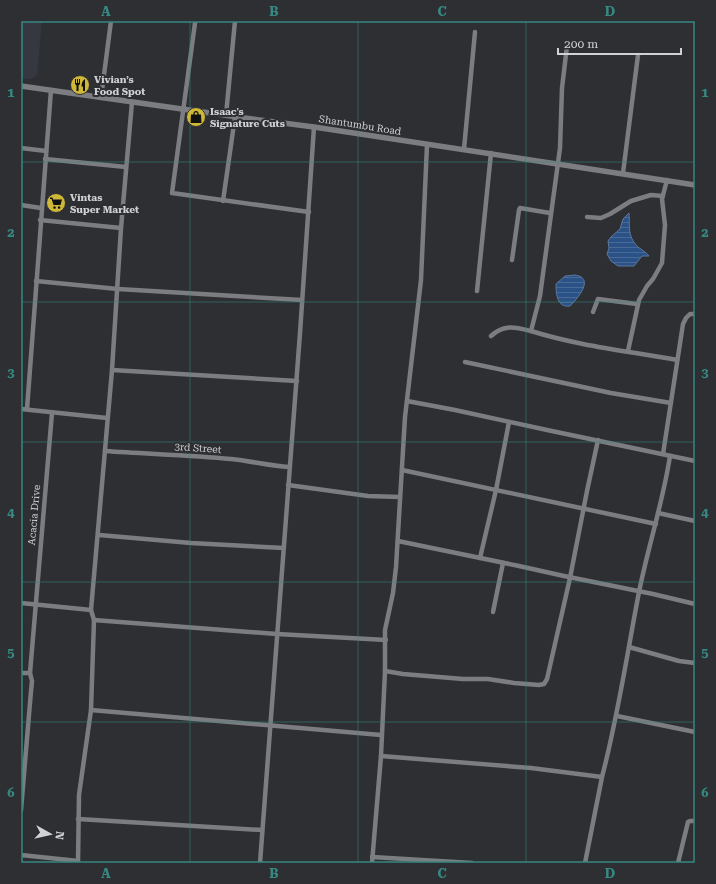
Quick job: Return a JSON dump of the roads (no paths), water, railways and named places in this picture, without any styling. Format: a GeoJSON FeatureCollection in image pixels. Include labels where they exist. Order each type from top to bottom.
{"type":"FeatureCollection","features":[{"type":"Feature","properties":{"kind":"street"},"geometry":{"type":"LineString","coordinates":[[102,98],[111,21]]}},
{"type":"Feature","properties":{"kind":"street"},"geometry":{"type":"LineString","coordinates":[[226,115],[235,21]]}},
{"type":"Feature","properties":{"kind":"street"},"geometry":{"type":"LineString","coordinates":[[196,23],[172,193],[309,212]]}},
{"type":"Feature","properties":{"kind":"street"},"geometry":{"type":"LineString","coordinates":[[464,149],[475,32]]}},
{"type":"Feature","properties":{"kind":"street"},"geometry":{"type":"LineString","coordinates":[[531,331],[540,296],[557,163],[562,117],[562,88],[566,46]]}},
{"type":"Feature","properties":{"kind":"street"},"geometry":{"type":"LineString","coordinates":[[623,173],[638,55]]}},
{"type":"Feature","properties":{"kind":"street","name":"Shantumbu Road"},"geometry":{"type":"LineString","coordinates":[[21,86],[314,127],[427,145],[464,149],[695,185]]}},
{"type":"Feature","properties":{"kind":"street"},"geometry":{"type":"LineString","coordinates":[[27,410],[40,220],[51,90]]}},
{"type":"Feature","properties":{"kind":"street"},"geometry":{"type":"LineString","coordinates":[[21,855],[78,862],[79,795],[91,710],[94,620],[91,610],[99,535],[118,289],[121,228],[132,102]]}},
{"type":"Feature","properties":{"kind":"street"},"geometry":{"type":"LineString","coordinates":[[223,201],[235,117]]}},
{"type":"Feature","properties":{"kind":"street"},"geometry":{"type":"LineString","coordinates":[[260,863],[289,467],[297,381],[314,127]]}},
{"type":"Feature","properties":{"kind":"street"},"geometry":{"type":"LineString","coordinates":[[427,145],[421,280],[407,401],[398,541],[393,593],[385,630],[386,640],[381,756],[372,860],[472,863]]}},
{"type":"Feature","properties":{"kind":"street"},"geometry":{"type":"LineString","coordinates":[[21,148],[46,152]]}},
{"type":"Feature","properties":{"kind":"street"},"geometry":{"type":"LineString","coordinates":[[477,291],[491,153]]}},
{"type":"Feature","properties":{"kind":"street"},"geometry":{"type":"LineString","coordinates":[[45,159],[126,167]]}},
{"type":"Feature","properties":{"kind":"street"},"geometry":{"type":"LineString","coordinates":[[628,351],[637,304],[662,263],[665,225],[662,196],[667,180]]}},
{"type":"Feature","properties":{"kind":"street"},"geometry":{"type":"LineString","coordinates":[[587,217],[601,218],[632,201],[651,195],[662,196]]}},
{"type":"Feature","properties":{"kind":"street"},"geometry":{"type":"LineString","coordinates":[[21,205],[41,208]]}},
{"type":"Feature","properties":{"kind":"street"},"geometry":{"type":"LineString","coordinates":[[512,260],[520,208],[550,213]]}},
{"type":"Feature","properties":{"kind":"street"},"geometry":{"type":"LineString","coordinates":[[40,220],[121,228]]}},
{"type":"Feature","properties":{"kind":"street"},"geometry":{"type":"LineString","coordinates":[[36,281],[118,289],[302,300]]}},
{"type":"Feature","properties":{"kind":"street"},"geometry":{"type":"LineString","coordinates":[[593,312],[598,298],[637,304]]}},
{"type":"Feature","properties":{"kind":"street"},"geometry":{"type":"LineString","coordinates":[[663,454],[682,324],[690,314],[695,314]]}},
{"type":"Feature","properties":{"kind":"street"},"geometry":{"type":"LineString","coordinates":[[491,336],[504,327],[522,328],[590,346],[677,360]]}},
{"type":"Feature","properties":{"kind":"street"},"geometry":{"type":"LineString","coordinates":[[465,362],[611,393],[670,403]]}},
{"type":"Feature","properties":{"kind":"street"},"geometry":{"type":"LineString","coordinates":[[112,370],[297,381]]}},
{"type":"Feature","properties":{"kind":"street"},"geometry":{"type":"LineString","coordinates":[[407,401],[695,461]]}},
{"type":"Feature","properties":{"kind":"street"},"geometry":{"type":"LineString","coordinates":[[21,409],[107,418]]}},
{"type":"Feature","properties":{"kind":"street","name":"Acacia Drive"},"geometry":{"type":"LineString","coordinates":[[21,810],[32,681],[30,673],[35,604],[52,413]]}},
{"type":"Feature","properties":{"kind":"street"},"geometry":{"type":"LineString","coordinates":[[480,558],[496,490],[509,422]]}},
{"type":"Feature","properties":{"kind":"street"},"geometry":{"type":"LineString","coordinates":[[385,671],[462,679],[488,679],[514,683],[544,684],[547,680],[570,578],[598,440]]}},
{"type":"Feature","properties":{"kind":"street","name":"3rd Street"},"geometry":{"type":"LineString","coordinates":[[105,451],[189,455],[236,460],[275,467],[289,467]]}},
{"type":"Feature","properties":{"kind":"street"},"geometry":{"type":"LineString","coordinates":[[585,863],[602,777],[617,716],[639,591],[656,524],[670,456]]}},
{"type":"Feature","properties":{"kind":"street"},"geometry":{"type":"LineString","coordinates":[[402,470],[656,524]]}},
{"type":"Feature","properties":{"kind":"street"},"geometry":{"type":"LineString","coordinates":[[288,485],[368,496],[400,497]]}},
{"type":"Feature","properties":{"kind":"street"},"geometry":{"type":"LineString","coordinates":[[658,513],[695,521]]}},
{"type":"Feature","properties":{"kind":"street"},"geometry":{"type":"LineString","coordinates":[[99,535],[191,543],[284,548]]}},
{"type":"Feature","properties":{"kind":"street"},"geometry":{"type":"LineString","coordinates":[[398,541],[503,562],[570,578],[639,591],[695,604]]}},
{"type":"Feature","properties":{"kind":"street"},"geometry":{"type":"LineString","coordinates":[[494,612],[503,562]]}},
{"type":"Feature","properties":{"kind":"street"},"geometry":{"type":"LineString","coordinates":[[21,603],[91,610]]}},
{"type":"Feature","properties":{"kind":"street"},"geometry":{"type":"LineString","coordinates":[[94,620],[277,634],[386,640]]}},
{"type":"Feature","properties":{"kind":"street"},"geometry":{"type":"LineString","coordinates":[[629,648],[679,661],[695,663]]}},
{"type":"Feature","properties":{"kind":"street"},"geometry":{"type":"LineString","coordinates":[[21,673],[30,673]]}},
{"type":"Feature","properties":{"kind":"street"},"geometry":{"type":"LineString","coordinates":[[91,710],[381,736]]}},
{"type":"Feature","properties":{"kind":"street"},"geometry":{"type":"LineString","coordinates":[[617,716],[695,732]]}},
{"type":"Feature","properties":{"kind":"street"},"geometry":{"type":"LineString","coordinates":[[381,756],[531,768],[602,777]]}},
{"type":"Feature","properties":{"kind":"street"},"geometry":{"type":"LineString","coordinates":[[78,819],[262,830]]}},
{"type":"Feature","properties":{"kind":"street"},"geometry":{"type":"LineString","coordinates":[[678,863],[688,822],[692,820],[695,821]]}},
{"type":"Feature","properties":{"kind":"water"},"geometry":{"type":"Polygon","coordinates":[[[629,213],[632,239],[638,247],[649,256],[642,256],[634,266],[618,266],[611,261],[607,254],[609,248],[608,241],[620,229],[623,219],[629,213]]]}},
{"type":"Feature","properties":{"kind":"water"},"geometry":{"type":"Polygon","coordinates":[[[575,275],[584,280],[583,289],[570,306],[562,305],[558,300],[556,284],[565,276],[575,275]]]}},
{"type":"Feature","properties":{"kind":"place","name":"Vivian’s Food Spot"},"geometry":{"type":"Point","coordinates":[80,85]}},
{"type":"Feature","properties":{"kind":"place","name":"Isaac's Signature Cuts"},"geometry":{"type":"Point","coordinates":[196,117]}},
{"type":"Feature","properties":{"kind":"place","name":"Vintas Super Market"},"geometry":{"type":"Point","coordinates":[56,203]}}]}
